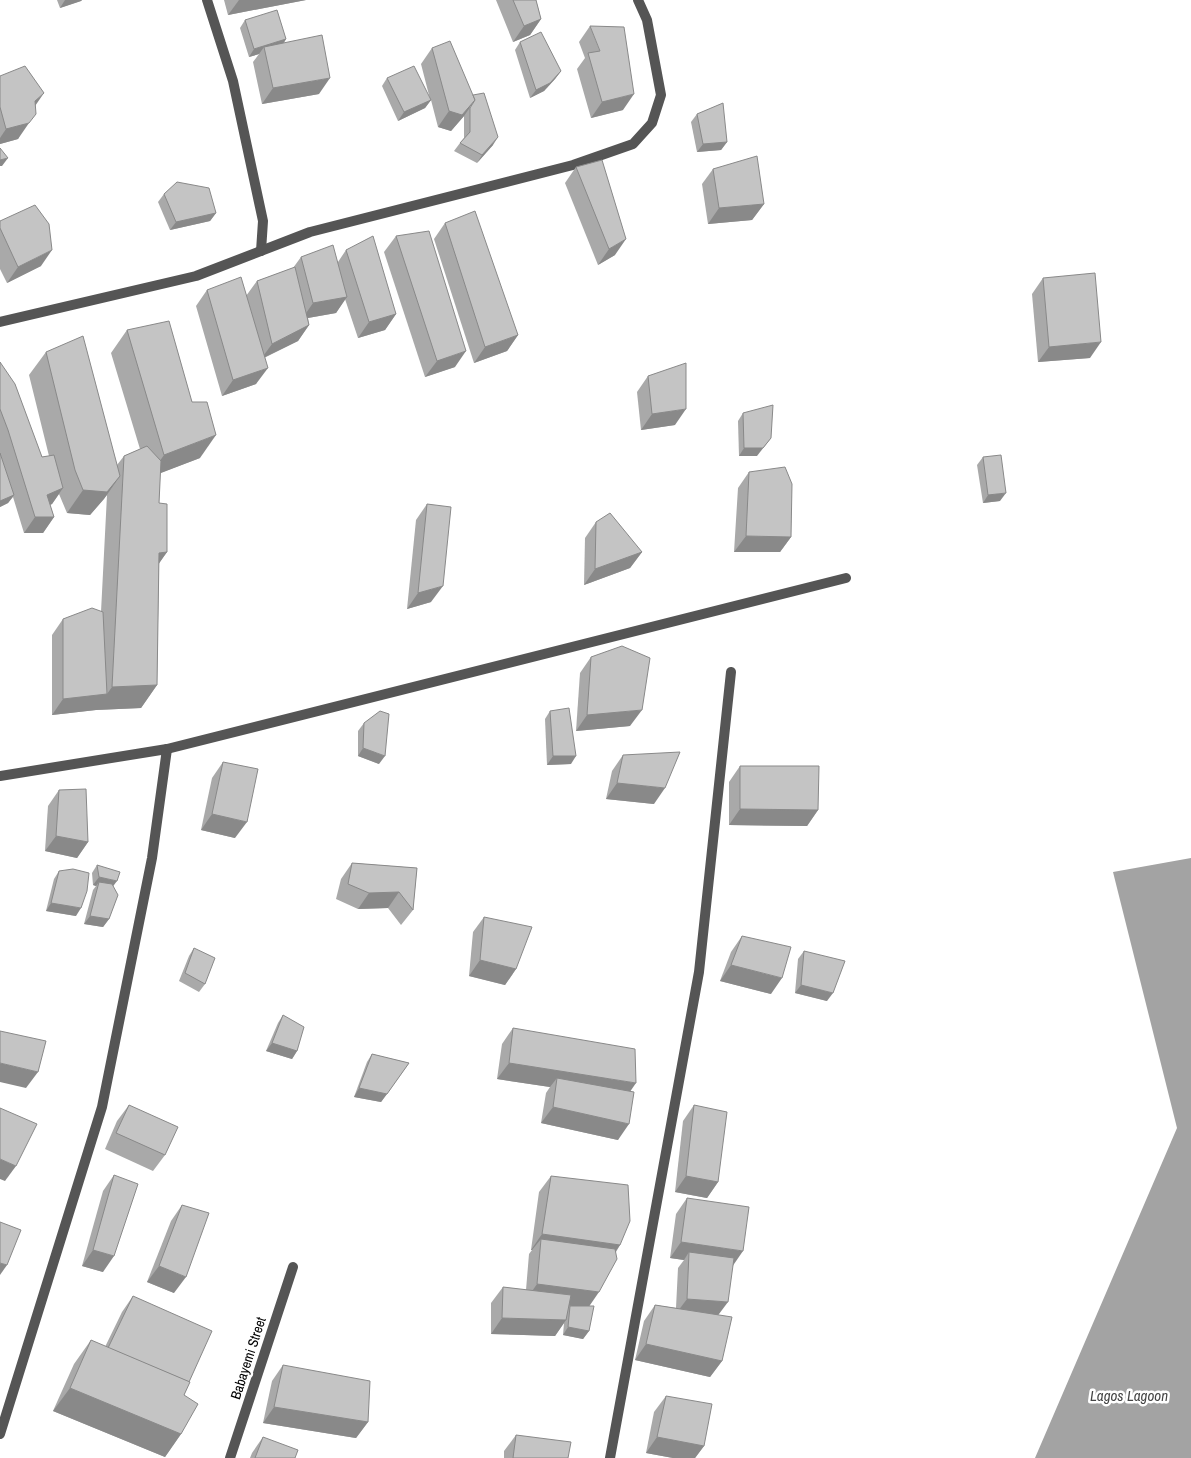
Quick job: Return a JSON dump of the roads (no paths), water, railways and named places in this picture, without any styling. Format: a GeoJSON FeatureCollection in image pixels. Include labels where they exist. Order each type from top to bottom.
{"type":"FeatureCollection","features":[{"type":"Feature","properties":{"kind":"street"},"geometry":{"type":"LineString","coordinates":[[207,0],[233,81],[263,221],[261,251]]}},
{"type":"Feature","properties":{"kind":"street"},"geometry":{"type":"LineString","coordinates":[[0,322],[196,276],[310,232],[573,165],[633,144],[652,124],[660,94],[647,20],[638,0]]}},
{"type":"Feature","properties":{"kind":"street"},"geometry":{"type":"LineString","coordinates":[[0,776],[167,749],[846,578]]}},
{"type":"Feature","properties":{"kind":"street"},"geometry":{"type":"LineString","coordinates":[[610,1458],[699,972],[731,672]]}},
{"type":"Feature","properties":{"kind":"street"},"geometry":{"type":"LineString","coordinates":[[0,1434],[102,1107],[152,858],[167,749]]}},
{"type":"Feature","properties":{"kind":"street","name":"Babayemi Street"},"geometry":{"type":"LineString","coordinates":[[230,1458],[293,1267]]}},
{"type":"Feature","properties":{"kind":"water","name":"Lagos Lagoon"},"geometry":{"type":"Polygon","coordinates":[[[1191,858],[1191,1458],[1035,1458],[1177,1128],[1113,872],[1191,858]]]}}]}
